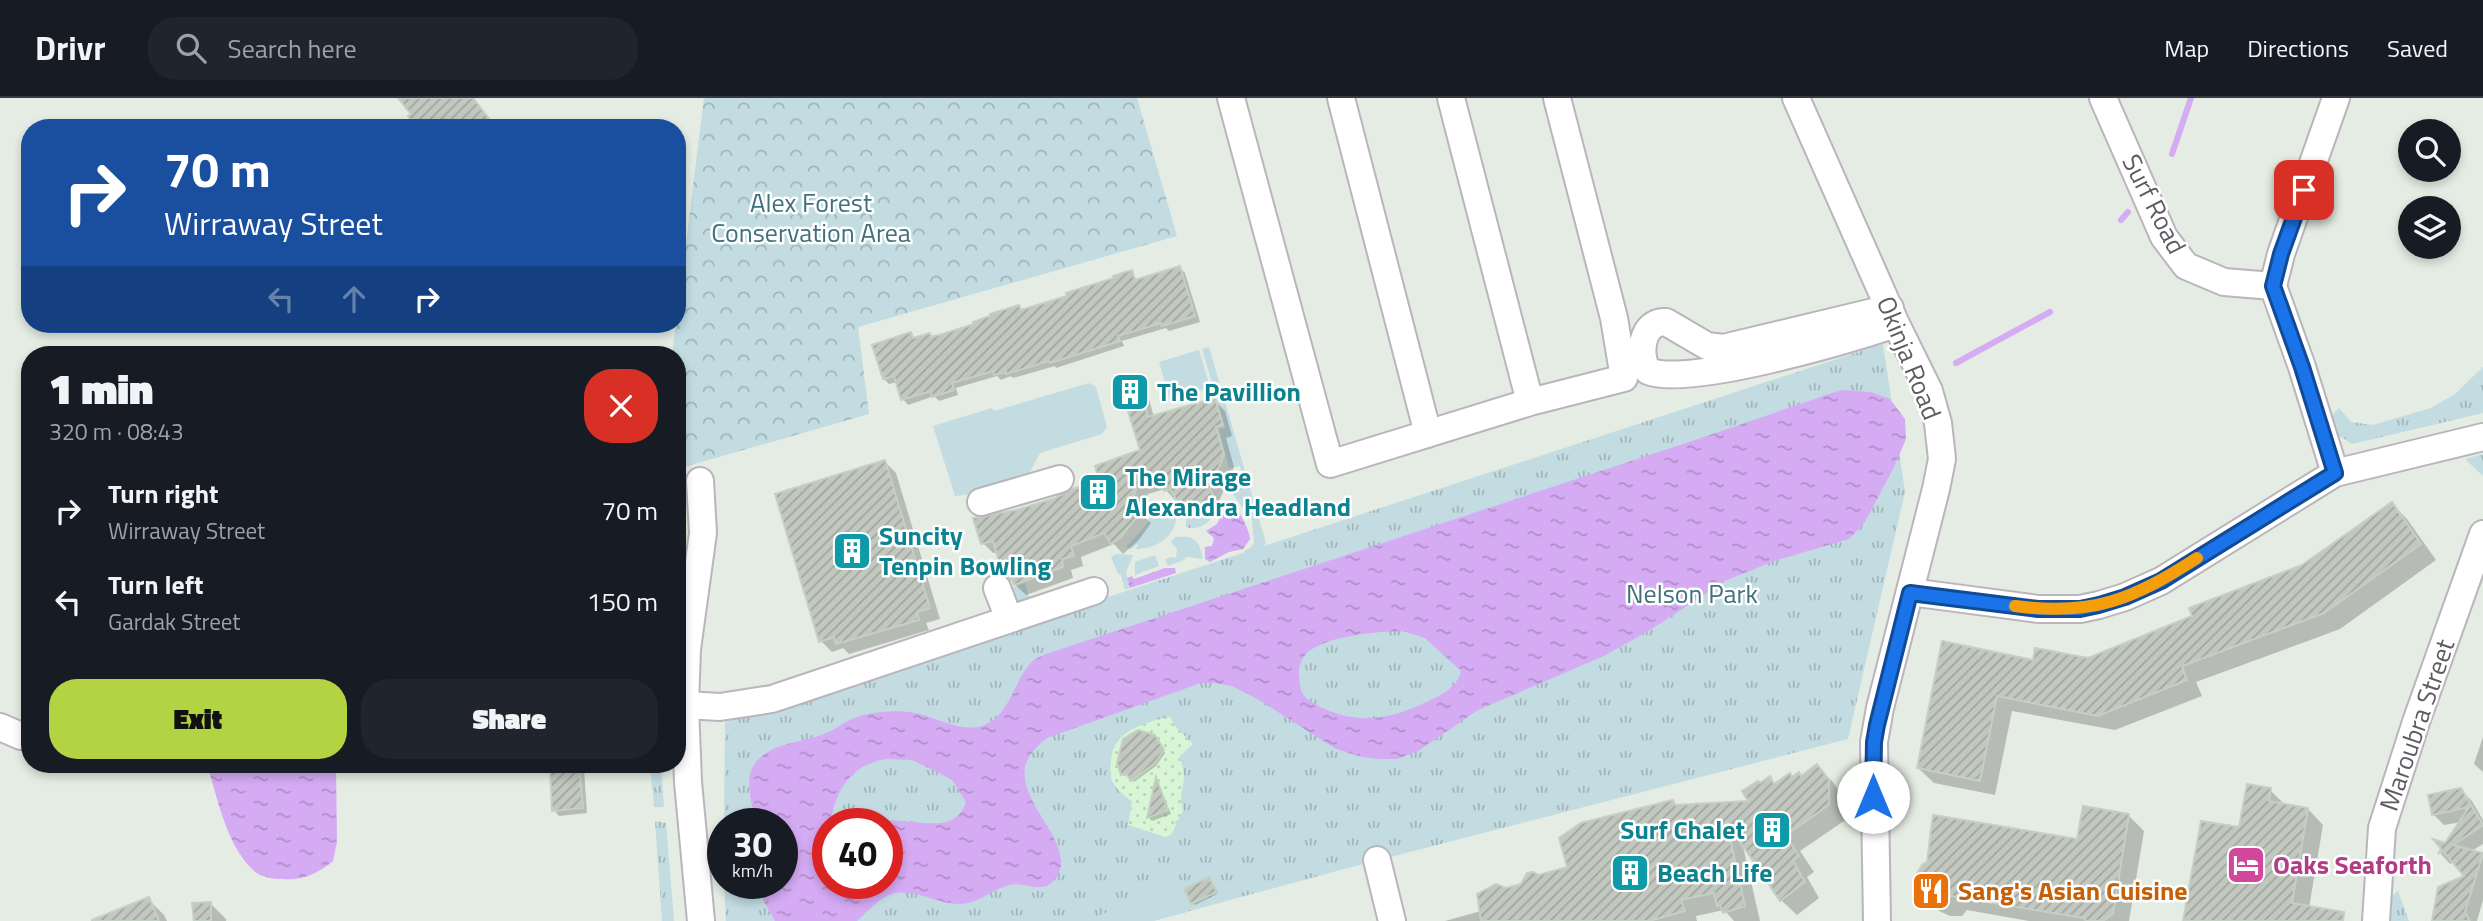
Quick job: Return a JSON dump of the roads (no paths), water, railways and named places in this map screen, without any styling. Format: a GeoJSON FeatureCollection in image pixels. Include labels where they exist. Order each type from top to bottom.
{"type":"FeatureCollection","features":[{"type":"Feature","properties":{"kind":"street"},"geometry":{"type":"LineString","coordinates":[[1231,98],[1330,464],[1530,402],[1637,365]]}},
{"type":"Feature","properties":{"kind":"street"},"geometry":{"type":"LineString","coordinates":[[1341,98],[1428,434]]}},
{"type":"Feature","properties":{"kind":"street"},"geometry":{"type":"LineString","coordinates":[[1451,98],[1530,402]]}},
{"type":"Feature","properties":{"kind":"street"},"geometry":{"type":"LineString","coordinates":[[1557,98],[1614,318],[1617,339],[1637,365],[1667,376],[1725,369],[1867,334],[1893,316]]}},
{"type":"Feature","properties":{"kind":"street","name":"Okinja Road"},"geometry":{"type":"LineString","coordinates":[[1796,98],[1929,391],[1938,423],[1942,458],[1874,742],[1877,921]]}},
{"type":"Feature","properties":{"kind":"street","name":"Surf Road"},"geometry":{"type":"LineString","coordinates":[[2103,98],[2164,237],[2186,266],[2224,282],[2273,286]]}},
{"type":"Feature","properties":{"kind":"street"},"geometry":{"type":"LineString","coordinates":[[2335,473],[2273,286],[2281,254],[2336,98]]}},
{"type":"Feature","properties":{"kind":"street"},"geometry":{"type":"LineString","coordinates":[[1637,365],[1649,329],[1659,321],[1666,322],[1707,346],[1723,348],[1893,316]]}},
{"type":"Feature","properties":{"kind":"street"},"geometry":{"type":"LineString","coordinates":[[1910,593],[2038,609],[2080,609],[2099,605],[2161,581],[2335,473],[2483,436]]}},
{"type":"Feature","properties":{"kind":"street"},"geometry":{"type":"LineString","coordinates":[[981,502],[1060,479]]}},
{"type":"Feature","properties":{"kind":"street"},"geometry":{"type":"LineString","coordinates":[[686,677],[687,649],[703,533],[700,481]]}},
{"type":"Feature","properties":{"kind":"street","name":"Maroubra Street"},"geometry":{"type":"LineString","coordinates":[[2376,921],[2382,828],[2417,719],[2483,534]]}},
{"type":"Feature","properties":{"kind":"street"},"geometry":{"type":"LineString","coordinates":[[997,588],[1009,619]]}},
{"type":"Feature","properties":{"kind":"street"},"geometry":{"type":"LineString","coordinates":[[686,705],[720,708],[772,699],[1094,591]]}},
{"type":"Feature","properties":{"kind":"street"},"geometry":{"type":"LineString","coordinates":[[0,727],[21,736]]}},
{"type":"Feature","properties":{"kind":"street"},"geometry":{"type":"LineString","coordinates":[[686,731],[701,921]]}},
{"type":"Feature","properties":{"kind":"street"},"geometry":{"type":"LineString","coordinates":[[1377,860],[1392,921]]}},
{"type":"Feature","properties":{"kind":"water"},"geometry":{"type":"Polygon","coordinates":[[[1841,390],[1871,392],[1890,399],[1905,419],[1906,439],[1894,467],[1865,522],[1849,539],[1774,561],[1725,581],[1650,630],[1604,656],[1478,710],[1418,751],[1397,759],[1380,759],[1336,749],[1232,686],[1201,683],[1047,738],[1037,747],[1026,763],[1025,782],[1055,840],[1061,868],[1054,880],[1044,887],[1009,885],[972,902],[959,904],[903,893],[903,821],[938,823],[950,820],[959,814],[966,802],[952,780],[912,760],[886,759],[874,762],[854,773],[847,781],[834,808],[812,808],[812,899],[882,899],[857,921],[775,921],[763,899],[798,899],[798,808],[753,808],[750,776],[752,768],[763,755],[788,744],[824,734],[863,715],[876,713],[910,712],[964,727],[982,726],[1000,714],[1021,676],[1034,660],[1841,390]],[[1402,631],[1340,638],[1317,646],[1302,660],[1299,670],[1303,695],[1314,704],[1336,713],[1362,718],[1388,716],[1437,697],[1456,682],[1461,671],[1425,638],[1402,631]]]}},
{"type":"Feature","properties":{"kind":"water"},"geometry":{"type":"Polygon","coordinates":[[[1226,505],[1235,505],[1250,539],[1243,549],[1229,552],[1210,562],[1205,559],[1205,547],[1212,546],[1214,538],[1206,531],[1217,524],[1226,505]]]}},
{"type":"Feature","properties":{"kind":"water"},"geometry":{"type":"Polygon","coordinates":[[[1165,568],[1175,568],[1176,573],[1130,588],[1127,578],[1132,576],[1134,579],[1165,568]]]}},
{"type":"Feature","properties":{"kind":"water"},"geometry":{"type":"Polygon","coordinates":[[[209,773],[336,773],[337,842],[333,861],[316,872],[297,879],[263,876],[256,872],[236,847],[209,773]]]}},
{"type":"Feature","properties":{"kind":"waterway"},"geometry":{"type":"LineString","coordinates":[[2172,154],[2191,98]]}},
{"type":"Feature","properties":{"kind":"waterway"},"geometry":{"type":"LineString","coordinates":[[2121,220],[2128,212]]}},
{"type":"Feature","properties":{"kind":"waterway"},"geometry":{"type":"LineString","coordinates":[[1956,363],[2050,312]]}},
{"type":"Feature","properties":{"kind":"place","name":"The Pavillion"},"geometry":{"type":"Point","coordinates":[1130,392]}},
{"type":"Feature","properties":{"kind":"place","name":"The Mirage Alexandra Headland"},"geometry":{"type":"Point","coordinates":[1098,492]}},
{"type":"Feature","properties":{"kind":"place","name":"Suncity Tenpin Bowling"},"geometry":{"type":"Point","coordinates":[852,551]}},
{"type":"Feature","properties":{"kind":"place","name":"Surf Chalet"},"geometry":{"type":"Point","coordinates":[1772,830]}},
{"type":"Feature","properties":{"kind":"place","name":"Oaks Seaforth"},"geometry":{"type":"Point","coordinates":[2246,865]}},
{"type":"Feature","properties":{"kind":"place","name":"Beach Life"},"geometry":{"type":"Point","coordinates":[1630,873]}},
{"type":"Feature","properties":{"kind":"place","name":"Sang's Asian Cuisine"},"geometry":{"type":"Point","coordinates":[1931,891]}},
{"type":"Feature","properties":{"kind":"park label","name":"Alex Forest Conservation Area"},"geometry":{"type":"Point","coordinates":[811,218]}},
{"type":"Feature","properties":{"kind":"park label","name":"Nelson Park"},"geometry":{"type":"Point","coordinates":[1692,594]}}]}
